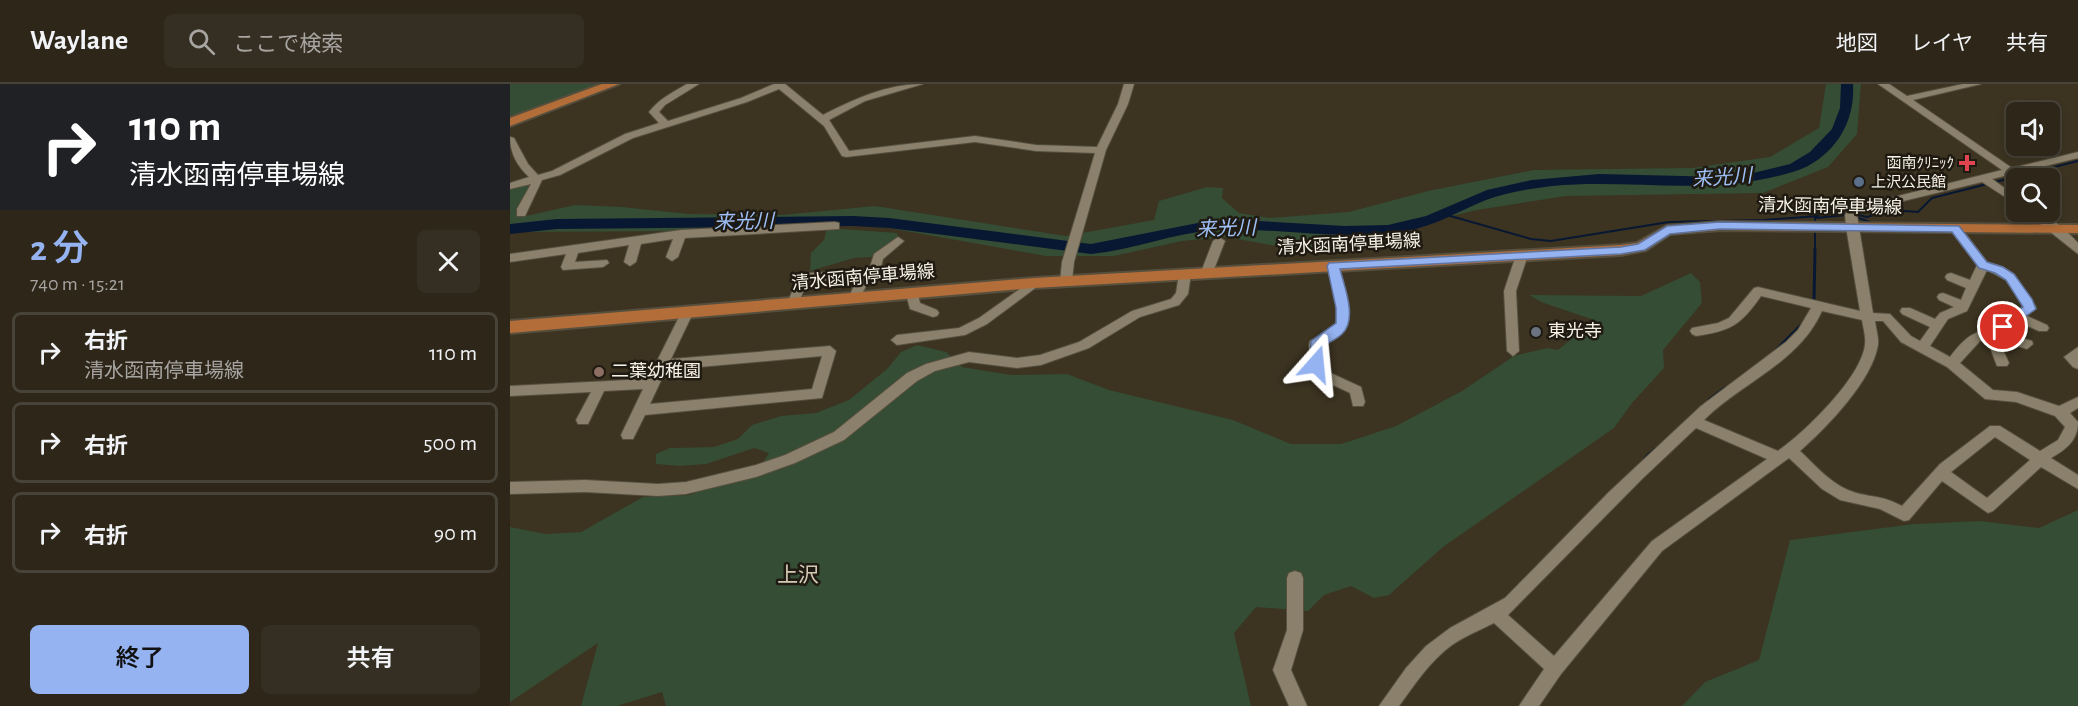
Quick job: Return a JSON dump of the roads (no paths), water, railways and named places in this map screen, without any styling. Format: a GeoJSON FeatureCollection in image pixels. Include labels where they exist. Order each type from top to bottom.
{"type":"FeatureCollection","features":[{"type":"Feature","properties":{"kind":"main road"},"geometry":{"type":"LineString","coordinates":[[510,122],[613,84]]}},
{"type":"Feature","properties":{"kind":"main road","name":"清水函南停車場線"},"geometry":{"type":"LineString","coordinates":[[510,327],[1034,283],[1636,249],[1667,230],[1686,228],[1852,227],[2078,230]]}},
{"type":"Feature","properties":{"kind":"street"},"geometry":{"type":"LineString","coordinates":[[668,125],[654,112],[657,107],[694,84]]}},
{"type":"Feature","properties":{"kind":"street"},"geometry":{"type":"LineString","coordinates":[[823,119],[862,99],[918,84]]}},
{"type":"Feature","properties":{"kind":"street"},"geometry":{"type":"LineString","coordinates":[[1066,281],[1068,262],[1101,150],[1123,104],[1129,84]]}},
{"type":"Feature","properties":{"kind":"street"},"geometry":{"type":"LineString","coordinates":[[1883,84],[2006,168]]}},
{"type":"Feature","properties":{"kind":"street"},"geometry":{"type":"LineString","coordinates":[[1907,99],[1976,84]]}},
{"type":"Feature","properties":{"kind":"street"},"geometry":{"type":"LineString","coordinates":[[510,186],[567,169],[629,136],[744,100],[780,85],[823,119],[846,154],[975,139],[1036,148],[1101,150]]}},
{"type":"Feature","properties":{"kind":"street"},"geometry":{"type":"LineString","coordinates":[[510,140],[521,165],[537,179]]}},
{"type":"Feature","properties":{"kind":"street"},"geometry":{"type":"LineString","coordinates":[[2027,168],[2078,155]]}},
{"type":"Feature","properties":{"kind":"street"},"geometry":{"type":"LineString","coordinates":[[1528,706],[1556,668],[1657,546],[1785,454],[1857,379],[1871,349],[1871,337],[1852,227],[1851,215],[1854,210],[1990,183],[2006,175]]}},
{"type":"Feature","properties":{"kind":"street"},"geometry":{"type":"LineString","coordinates":[[521,214],[523,206],[535,193],[537,179]]}},
{"type":"Feature","properties":{"kind":"street"},"geometry":{"type":"LineString","coordinates":[[1990,183],[2006,194]]}},
{"type":"Feature","properties":{"kind":"street"},"geometry":{"type":"LineString","coordinates":[[2046,222],[2078,250]]}},
{"type":"Feature","properties":{"kind":"street"},"geometry":{"type":"LineString","coordinates":[[510,258],[681,234],[835,226]]}},
{"type":"Feature","properties":{"kind":"street"},"geometry":{"type":"LineString","coordinates":[[1955,228],[1983,265],[2004,273],[2019,288],[2030,307],[2003,327],[1997,350],[2002,363]]}},
{"type":"Feature","properties":{"kind":"street"},"geometry":{"type":"LineString","coordinates":[[672,257],[681,234]]}},
{"type":"Feature","properties":{"kind":"street"},"geometry":{"type":"LineString","coordinates":[[630,262],[637,239]]}},
{"type":"Feature","properties":{"kind":"street"},"geometry":{"type":"LineString","coordinates":[[793,304],[802,280],[808,277],[865,275],[874,272],[878,257],[898,241]]}},
{"type":"Feature","properties":{"kind":"street"},"geometry":{"type":"LineString","coordinates":[[1207,272],[1220,241]]}},
{"type":"Feature","properties":{"kind":"street"},"geometry":{"type":"LineString","coordinates":[[574,248],[567,267],[603,263]]}},
{"type":"Feature","properties":{"kind":"street"},"geometry":{"type":"LineString","coordinates":[[1513,351],[1510,291],[1522,255]]}},
{"type":"Feature","properties":{"kind":"street"},"geometry":{"type":"LineString","coordinates":[[1922,348],[1945,314],[1965,306],[1983,265]]}},
{"type":"Feature","properties":{"kind":"street"},"geometry":{"type":"LineString","coordinates":[[1333,266],[1342,308],[1342,323],[1339,330],[1316,344],[1316,372],[1351,387],[1356,391],[1358,402]]}},
{"type":"Feature","properties":{"kind":"street"},"geometry":{"type":"LineString","coordinates":[[510,488],[585,486],[658,490],[686,488],[756,471],[790,459],[839,436],[912,377],[930,367],[969,357],[1017,363],[1041,360],[1084,345],[1136,314],[1175,302],[1182,294],[1185,274]]}},
{"type":"Feature","properties":{"kind":"street"},"geometry":{"type":"LineString","coordinates":[[854,299],[865,275]]}},
{"type":"Feature","properties":{"kind":"street"},"geometry":{"type":"LineString","coordinates":[[1951,277],[1973,285]]}},
{"type":"Feature","properties":{"kind":"street"},"geometry":{"type":"LineString","coordinates":[[897,340],[961,332],[983,321],[1034,283]]}},
{"type":"Feature","properties":{"kind":"street"},"geometry":{"type":"LineString","coordinates":[[1696,331],[1730,325],[1739,318],[1758,291],[1866,317],[1886,317],[1901,335],[1952,364],[1990,395],[2017,397],[2060,412],[2075,427],[2063,444],[2042,459],[1988,507],[1941,473]]}},
{"type":"Feature","properties":{"kind":"street"},"geometry":{"type":"LineString","coordinates":[[912,294],[914,306],[933,313]]}},
{"type":"Feature","properties":{"kind":"street"},"geometry":{"type":"LineString","coordinates":[[1943,297],[1965,306]]}},
{"type":"Feature","properties":{"kind":"street"},"geometry":{"type":"LineString","coordinates":[[1388,706],[1440,644],[1497,615],[1511,603],[1651,461],[1721,397],[1759,373],[1794,341],[1811,324],[1818,307]]}},
{"type":"Feature","properties":{"kind":"street"},"geometry":{"type":"LineString","coordinates":[[1906,311],[1937,326]]}},
{"type":"Feature","properties":{"kind":"street"},"geometry":{"type":"LineString","coordinates":[[628,435],[687,313]]}},
{"type":"Feature","properties":{"kind":"street"},"geometry":{"type":"LineString","coordinates":[[2018,317],[2043,328]]}},
{"type":"Feature","properties":{"kind":"street"},"geometry":{"type":"LineString","coordinates":[[1952,364],[1974,336],[1987,334],[2027,344]]}},
{"type":"Feature","properties":{"kind":"street"},"geometry":{"type":"LineString","coordinates":[[640,410],[817,394],[831,351],[663,365]]}},
{"type":"Feature","properties":{"kind":"street"},"geometry":{"type":"LineString","coordinates":[[2078,352],[2072,357],[2078,364]]}},
{"type":"Feature","properties":{"kind":"street"},"geometry":{"type":"LineString","coordinates":[[510,391],[652,384]]}},
{"type":"Feature","properties":{"kind":"street"},"geometry":{"type":"LineString","coordinates":[[583,420],[600,387]]}},
{"type":"Feature","properties":{"kind":"street"},"geometry":{"type":"LineString","coordinates":[[2060,412],[2078,402]]}},
{"type":"Feature","properties":{"kind":"street"},"geometry":{"type":"LineString","coordinates":[[1695,422],[1785,454],[1845,496],[1883,503],[1904,515],[1932,481],[1960,455],[1995,430],[2078,483]]}},
{"type":"Feature","properties":{"kind":"street"},"geometry":{"type":"LineString","coordinates":[[1295,578],[1293,589],[1296,611],[1295,633],[1282,670],[1298,706]]}},
{"type":"Feature","properties":{"kind":"street"},"geometry":{"type":"LineString","coordinates":[[1497,615],[1556,668]]}},
{"type":"Feature","properties":{"kind":"waterway","name":"来光川"},"geometry":{"type":"LineString","coordinates":[[510,229],[557,224],[853,221],[889,223],[1091,249],[1208,226],[1258,226],[1345,231],[1388,229],[1420,223],[1492,193],[1532,184],[1599,179],[1724,181],[1749,178],[1795,167],[1815,155],[1832,139],[1843,119],[1848,97],[1847,84]]}},
{"type":"Feature","properties":{"kind":"waterway"},"geometry":{"type":"LineString","coordinates":[[1854,214],[1867,217],[1890,210],[1918,212],[1932,198],[2078,161]]}},
{"type":"Feature","properties":{"kind":"waterway"},"geometry":{"type":"LineString","coordinates":[[1447,215],[1531,239],[1551,241],[1669,222],[1764,220],[1818,216]]}},
{"type":"Feature","properties":{"kind":"waterway"},"geometry":{"type":"LineString","coordinates":[[1815,249],[1815,218],[1847,215]]}},
{"type":"Feature","properties":{"kind":"waterway"},"geometry":{"type":"LineString","coordinates":[[1856,217],[1875,224]]}},
{"type":"Feature","properties":{"kind":"waterway"},"geometry":{"type":"LineString","coordinates":[[1814,301],[1815,249]]}},
{"type":"Feature","properties":{"kind":"waterway"},"geometry":{"type":"LineString","coordinates":[[1774,352],[1801,325]]}},
{"type":"Feature","properties":{"kind":"waterway"},"geometry":{"type":"LineString","coordinates":[[1709,400],[1725,388]]}},
{"type":"Feature","properties":{"kind":"waterway"},"geometry":{"type":"LineString","coordinates":[[1645,459],[1655,449]]}},
{"type":"Feature","properties":{"kind":"place","name":"函南ｸﾘﾆｯｸ"},"geometry":{"type":"Point","coordinates":[1967,163]}},
{"type":"Feature","properties":{"kind":"place","name":"上沢公民館"},"geometry":{"type":"Point","coordinates":[1859,182]}},
{"type":"Feature","properties":{"kind":"place","name":"東光寺"},"geometry":{"type":"Point","coordinates":[1536,332]}},
{"type":"Feature","properties":{"kind":"place","name":"二葉幼稚園"},"geometry":{"type":"Point","coordinates":[599,372]}},
{"type":"Feature","properties":{"kind":"district","name":"上沢"},"geometry":{"type":"Point","coordinates":[798,575]}}]}
